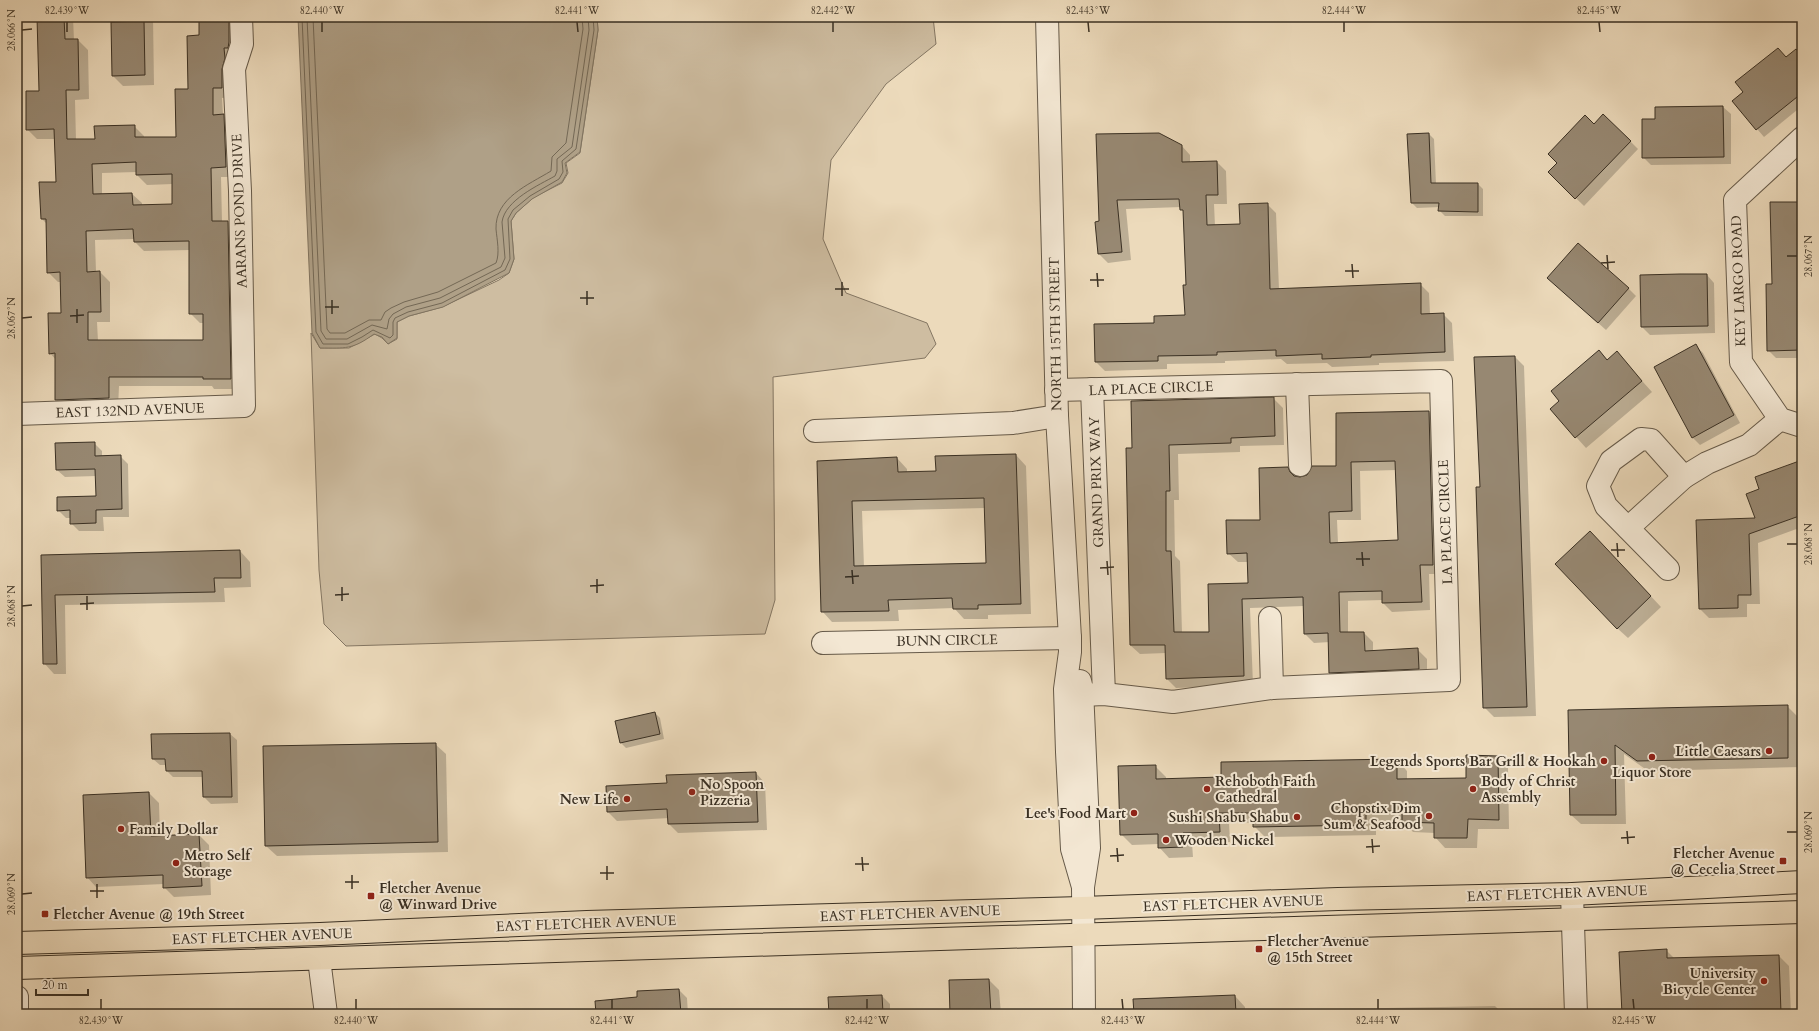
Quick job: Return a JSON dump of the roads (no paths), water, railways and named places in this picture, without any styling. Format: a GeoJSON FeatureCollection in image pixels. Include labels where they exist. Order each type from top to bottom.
{"type":"FeatureCollection","features":[{"type":"Feature","properties":{"kind":"main road","name":"EAST FLETCHER AVENUE"},"geometry":{"type":"LineString","coordinates":[[17,943],[725,918],[1082,898],[1338,899],[1572,894],[1802,882]]}},
{"type":"Feature","properties":{"kind":"main road","name":"EAST FLETCHER AVENUE"},"geometry":{"type":"LineString","coordinates":[[17,968],[1802,912]]}},
{"type":"Feature","properties":{"kind":"main road"},"geometry":{"type":"LineString","coordinates":[[725,918],[725,945]]}},
{"type":"Feature","properties":{"kind":"main road"},"geometry":{"type":"LineString","coordinates":[[587,922],[587,950]]}},
{"type":"Feature","properties":{"kind":"main road"},"geometry":{"type":"LineString","coordinates":[[302,934],[319,959]]}},
{"type":"Feature","properties":{"kind":"street","name":"AARANS POND DRIVE"},"geometry":{"type":"LineString","coordinates":[[241,17],[242,44],[234,69],[240,191],[244,406]]}},
{"type":"Feature","properties":{"kind":"street","name":"NORTH 15TH STREET"},"geometry":{"type":"LineString","coordinates":[[1047,17],[1056,390],[1070,645],[1065,689],[1072,849],[1082,898]]}},
{"type":"Feature","properties":{"kind":"street","name":"KEY LARGO ROAD"},"geometry":{"type":"LineString","coordinates":[[1780,419],[1741,362],[1735,200],[1802,138]]}},
{"type":"Feature","properties":{"kind":"street","name":"LA PLACE CIRCLE"},"geometry":{"type":"LineString","coordinates":[[1056,390],[1441,381],[1449,680],[1272,688],[1173,702],[1104,694],[1082,695]]}},
{"type":"Feature","properties":{"kind":"street"},"geometry":{"type":"LineString","coordinates":[[1297,384],[1300,464]]}},
{"type":"Feature","properties":{"kind":"street","name":"GRAND PRIX WAY"},"geometry":{"type":"LineString","coordinates":[[1092,389],[1104,694]]}},
{"type":"Feature","properties":{"kind":"street","name":"EAST 132ND AVENUE"},"geometry":{"type":"LineString","coordinates":[[17,414],[244,406]]}},
{"type":"Feature","properties":{"kind":"street"},"geometry":{"type":"LineString","coordinates":[[815,431],[1013,423],[1057,416]]}},
{"type":"Feature","properties":{"kind":"street"},"geometry":{"type":"LineString","coordinates":[[1628,528],[1684,477],[1707,463],[1749,445],[1780,419],[1802,426]]}},
{"type":"Feature","properties":{"kind":"street"},"geometry":{"type":"LineString","coordinates":[[1668,569],[1606,506],[1598,486],[1611,461],[1641,439],[1651,440],[1684,477]]}},
{"type":"Feature","properties":{"kind":"street"},"geometry":{"type":"LineString","coordinates":[[1270,618],[1272,688]]}},
{"type":"Feature","properties":{"kind":"street","name":"BUNN CIRCLE"},"geometry":{"type":"LineString","coordinates":[[823,643],[1070,645]]}},
{"type":"Feature","properties":{"kind":"street","name":"NORTH 15TH STREET"},"geometry":{"type":"LineString","coordinates":[[1070,645],[1082,689],[1089,848],[1082,898],[1084,1014]]}},
{"type":"Feature","properties":{"kind":"street"},"geometry":{"type":"LineString","coordinates":[[1572,894],[1576,1014]]}},
{"type":"Feature","properties":{"kind":"street"},"geometry":{"type":"LineString","coordinates":[[319,959],[326,1014]]}},
{"type":"Feature","properties":{"kind":"street"},"geometry":{"type":"LineString","coordinates":[[17,997],[17,1014]]}},
{"type":"Feature","properties":{"kind":"water"},"geometry":{"type":"Polygon","coordinates":[[[298,17],[597,17],[598,30],[580,152],[565,163],[567,173],[562,182],[532,199],[516,213],[511,221],[514,259],[509,273],[443,307],[409,316],[397,322],[397,338],[388,344],[382,337],[374,334],[360,343],[348,347],[320,348],[312,333],[298,17]]]}},
{"type":"Feature","properties":{"kind":"place","name":"Little Caesars"},"geometry":{"type":"Point","coordinates":[1769,751]}},
{"type":"Feature","properties":{"kind":"place","name":"Liquor Store"},"geometry":{"type":"Point","coordinates":[1652,757]}},
{"type":"Feature","properties":{"kind":"place","name":"Legends Sports Bar Grill & Hookah"},"geometry":{"type":"Point","coordinates":[1604,761]}},
{"type":"Feature","properties":{"kind":"place","name":"Rehoboth Faith Cathedral"},"geometry":{"type":"Point","coordinates":[1207,789]}},
{"type":"Feature","properties":{"kind":"place","name":"Body of Christ Assembly"},"geometry":{"type":"Point","coordinates":[1473,789]}},
{"type":"Feature","properties":{"kind":"place","name":"No Spoon Pizzeria"},"geometry":{"type":"Point","coordinates":[692,792]}},
{"type":"Feature","properties":{"kind":"place","name":"New Life"},"geometry":{"type":"Point","coordinates":[627,799]}},
{"type":"Feature","properties":{"kind":"place","name":"Lee's Food Mart"},"geometry":{"type":"Point","coordinates":[1134,813]}},
{"type":"Feature","properties":{"kind":"place","name":"Chopstix Dim Sum & Seafood"},"geometry":{"type":"Point","coordinates":[1429,816]}},
{"type":"Feature","properties":{"kind":"place","name":"Sushi Shabu Shabu"},"geometry":{"type":"Point","coordinates":[1297,817]}},
{"type":"Feature","properties":{"kind":"place","name":"Family Dollar"},"geometry":{"type":"Point","coordinates":[121,829]}},
{"type":"Feature","properties":{"kind":"place","name":"Wooden Nickel"},"geometry":{"type":"Point","coordinates":[1166,840]}},
{"type":"Feature","properties":{"kind":"place","name":"Fletcher Avenue @ Cecelia Street"},"geometry":{"type":"Point","coordinates":[1783,861]}},
{"type":"Feature","properties":{"kind":"place","name":"Metro Self Storage"},"geometry":{"type":"Point","coordinates":[176,863]}},
{"type":"Feature","properties":{"kind":"place","name":"Fletcher Avenue @ Winward Drive"},"geometry":{"type":"Point","coordinates":[371,896]}},
{"type":"Feature","properties":{"kind":"place","name":"Fletcher Avenue @ 19th Street"},"geometry":{"type":"Point","coordinates":[45,914]}},
{"type":"Feature","properties":{"kind":"place","name":"Fletcher Avenue @ 15th Street"},"geometry":{"type":"Point","coordinates":[1259,949]}},
{"type":"Feature","properties":{"kind":"place","name":"University Bicycle Center"},"geometry":{"type":"Point","coordinates":[1764,981]}}]}
